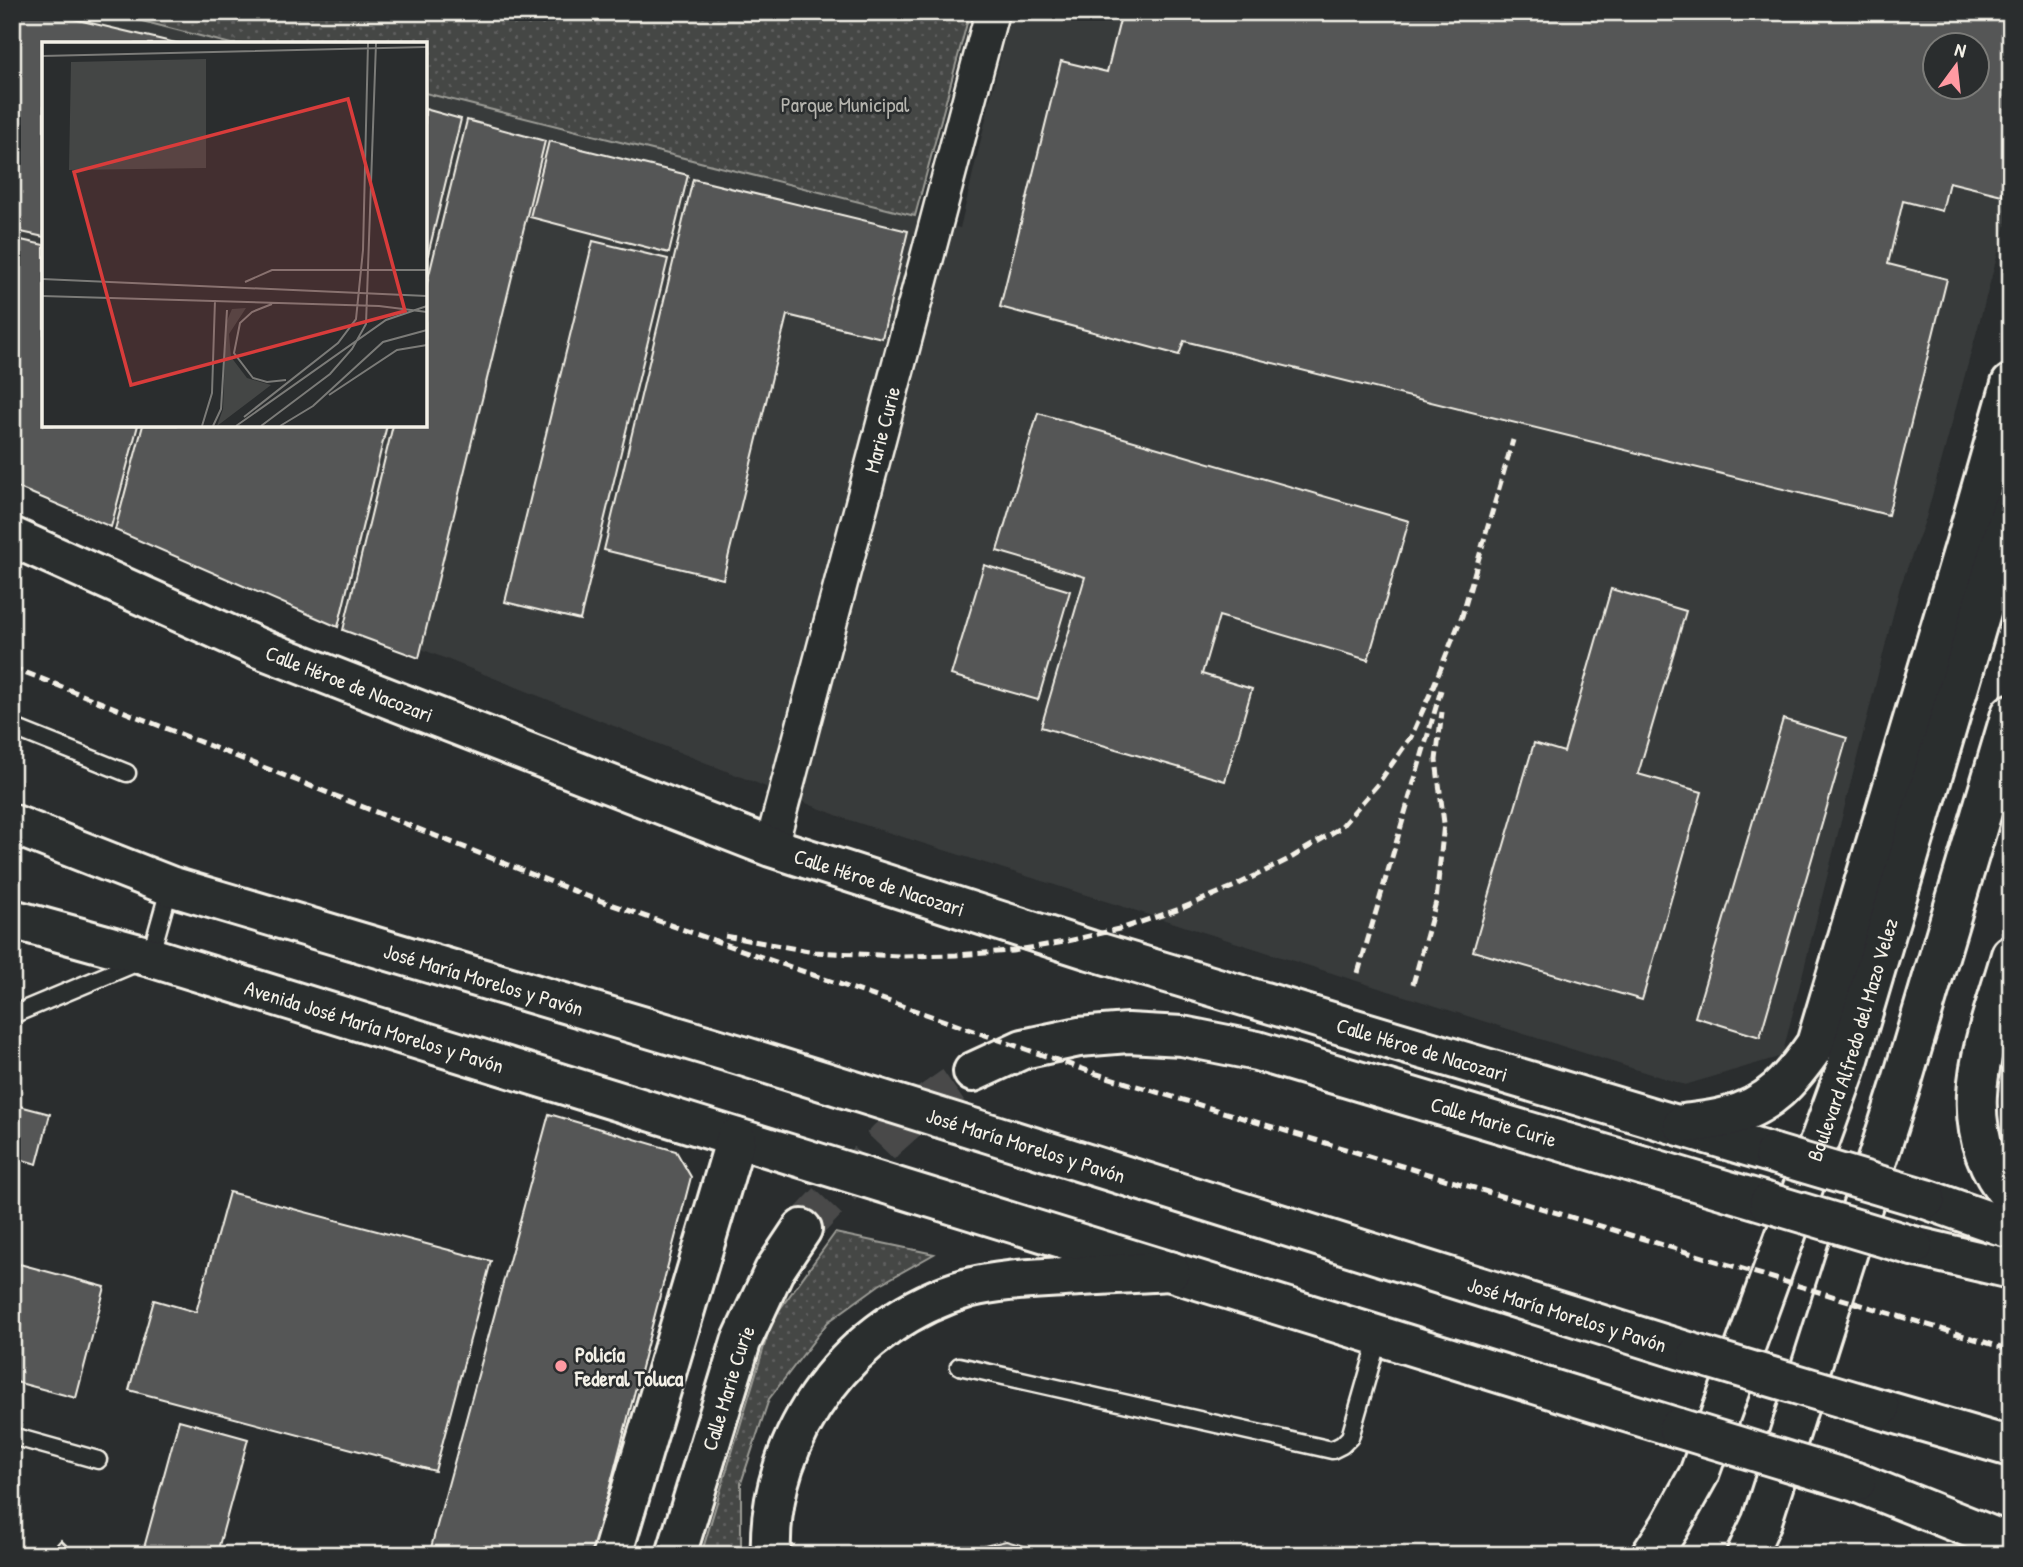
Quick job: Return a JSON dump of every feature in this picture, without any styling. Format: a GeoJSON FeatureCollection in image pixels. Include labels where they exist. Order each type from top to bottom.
{"type":"FeatureCollection","features":[{"type":"Feature","properties":{"kind":"main road","name":"Boulevard Alfredo del Mazo Velez"},"geometry":{"type":"LineString","coordinates":[[1674,1125],[1723,1118],[1764,1102],[1782,1089],[1797,1073],[1816,1044],[2011,384]]}},
{"type":"Feature","properties":{"kind":"main road","name":"Boulevard Alfredo del Mazo Velez"},"geometry":{"type":"LineString","coordinates":[[1651,1555],[1699,1474],[1846,1069],[2011,510]]}},
{"type":"Feature","properties":{"kind":"main road","name":"Calle Héroe de Nacozari"},"geometry":{"type":"LineString","coordinates":[[12,537],[260,648],[771,847],[1090,950],[1926,1199],[2011,1229]]}},
{"type":"Feature","properties":{"kind":"main road"},"geometry":{"type":"LineString","coordinates":[[1746,1555],[1762,1521],[1900,1088],[2011,714]]}},
{"type":"Feature","properties":{"kind":"main road","name":"José María Morelos y Pavón"},"geometry":{"type":"LineString","coordinates":[[12,824],[170,886],[749,1058],[1698,1355],[2011,1447]]}},
{"type":"Feature","properties":{"kind":"main road","name":"Avenida José María Morelos y Pavón"},"geometry":{"type":"LineString","coordinates":[[12,919],[150,957],[736,1138]]}},
{"type":"Feature","properties":{"kind":"main road"},"geometry":{"type":"LineString","coordinates":[[2011,955],[1979,1068],[1976,1115],[1979,1139],[1988,1162],[2011,1197]]}},
{"type":"Feature","properties":{"kind":"main road","name":"Calle Marie Curie"},"geometry":{"type":"LineString","coordinates":[[973,1072],[1023,1049],[1079,1037],[1128,1033],[1182,1036],[1257,1051],[1913,1245],[2011,1269]]}},
{"type":"Feature","properties":{"kind":"main road"},"geometry":{"type":"LineString","coordinates":[[612,1555],[736,1138],[1856,1482],[2011,1544]]}},
{"type":"Feature","properties":{"kind":"main road","name":"Calle Marie Curie"},"geometry":{"type":"LineString","coordinates":[[676,1555],[741,1342],[774,1271],[802,1229]]}},
{"type":"Feature","properties":{"kind":"main road"},"geometry":{"type":"LineString","coordinates":[[771,1555],[774,1504],[783,1467],[797,1432],[816,1399],[839,1369],[867,1342],[932,1301],[968,1289],[1005,1281],[1170,1271]]}},
{"type":"Feature","properties":{"kind":"street","name":"Marie Curie"},"geometry":{"type":"LineString","coordinates":[[771,847],[992,12]]}},
{"type":"Feature","properties":{"kind":"lane"},"geometry":{"type":"LineString","coordinates":[[12,727],[127,773]]}},
{"type":"Feature","properties":{"kind":"lane"},"geometry":{"type":"LineString","coordinates":[[12,1015],[150,957],[170,886]]}},
{"type":"Feature","properties":{"kind":"lane"},"geometry":{"type":"LineString","coordinates":[[959,1366],[1332,1450],[1350,1437],[1379,1336]]}},
{"type":"Feature","properties":{"kind":"lane"},"geometry":{"type":"LineString","coordinates":[[12,1436],[98,1460]]}},
{"type":"Feature","properties":{"kind":"shaded area"},"geometry":{"type":"Polygon","coordinates":[[[12,12],[107,12],[223,42],[42,42],[42,427],[427,427],[427,94],[960,228],[1011,12],[2011,12],[2011,206],[1926,518],[1900,587],[1782,1056],[1685,1085],[846,819],[12,485],[12,12]]]}},
{"type":"Feature","properties":{"kind":"green space","name":"Parque Municipal"},"geometry":{"type":"Polygon","coordinates":[[[107,12],[970,12],[915,216],[427,94],[427,42],[223,42],[107,12]]]}},
{"type":"Feature","properties":{"kind":"green space"},"geometry":{"type":"Polygon","coordinates":[[[835,1233],[934,1254],[879,1285],[828,1322],[769,1399],[741,1483],[741,1555],[701,1555],[772,1320],[835,1233]]]}},
{"type":"Feature","properties":{"kind":"building"},"geometry":{"type":"Polygon","coordinates":[[[12,12],[44,12],[172,42],[42,42],[42,237],[12,230],[12,12]]]}},
{"type":"Feature","properties":{"kind":"building"},"geometry":{"type":"Polygon","coordinates":[[[1122,12],[2011,12],[2011,165],[2002,195],[1949,182],[1942,211],[1903,201],[1888,264],[1947,279],[1888,515],[1184,341],[1179,355],[1000,307],[1061,61],[1107,72],[1122,12]]]}},
{"type":"Feature","properties":{"kind":"building"},"geometry":{"type":"Polygon","coordinates":[[[427,110],[461,119],[427,259],[427,110]]]}},
{"type":"Feature","properties":{"kind":"building"},"geometry":{"type":"Polygon","coordinates":[[[467,120],[545,141],[419,658],[343,630],[393,427],[427,427],[427,283],[467,120]]]}},
{"type":"Feature","properties":{"kind":"building"},"geometry":{"type":"Polygon","coordinates":[[[549,141],[688,175],[669,253],[530,217],[549,141]]]}},
{"type":"Feature","properties":{"kind":"building"},"geometry":{"type":"Polygon","coordinates":[[[693,179],[908,231],[882,338],[787,315],[723,579],[604,550],[693,179]]]}},
{"type":"Feature","properties":{"kind":"building"},"geometry":{"type":"Polygon","coordinates":[[[12,238],[42,245],[42,427],[137,427],[111,527],[12,485],[12,238]]]}},
{"type":"Feature","properties":{"kind":"building"},"geometry":{"type":"Polygon","coordinates":[[[593,241],[668,259],[580,620],[505,602],[593,241]]]}},
{"type":"Feature","properties":{"kind":"building"},"geometry":{"type":"Polygon","coordinates":[[[1038,413],[1409,521],[1368,660],[1219,616],[1202,674],[1252,689],[1225,781],[1041,727],[1085,577],[997,551],[1038,413]]]}},
{"type":"Feature","properties":{"kind":"building"},"geometry":{"type":"Polygon","coordinates":[[[142,427],[387,427],[338,627],[115,530],[142,427]]]}},
{"type":"Feature","properties":{"kind":"building"},"geometry":{"type":"Polygon","coordinates":[[[984,565],[1070,591],[1038,700],[951,675],[984,565]]]}},
{"type":"Feature","properties":{"kind":"building"},"geometry":{"type":"Polygon","coordinates":[[[1611,589],[1686,611],[1638,774],[1702,792],[1642,1000],[1473,951],[1534,743],[1564,752],[1611,589]]]}},
{"type":"Feature","properties":{"kind":"building"},"geometry":{"type":"Polygon","coordinates":[[[1783,719],[1847,738],[1760,1037],[1695,1017],[1783,719]]]}},
{"type":"Feature","properties":{"kind":"building"},"geometry":{"type":"Polygon","coordinates":[[[12,1104],[50,1114],[37,1164],[12,1157],[12,1104]]]}},
{"type":"Feature","properties":{"kind":"building","name":"Policía Federal Toluca"},"geometry":{"type":"Polygon","coordinates":[[[549,1114],[676,1151],[691,1177],[592,1555],[429,1555],[549,1114]]]}},
{"type":"Feature","properties":{"kind":"building"},"geometry":{"type":"Polygon","coordinates":[[[229,1192],[491,1261],[435,1471],[129,1390],[154,1300],[196,1312],[229,1192]]]}},
{"type":"Feature","properties":{"kind":"building"},"geometry":{"type":"Polygon","coordinates":[[[12,1262],[105,1287],[76,1398],[12,1381],[12,1262]]]}},
{"type":"Feature","properties":{"kind":"building"},"geometry":{"type":"Polygon","coordinates":[[[179,1420],[248,1439],[217,1553],[223,1555],[142,1555],[179,1420]]]}},
{"type":"Feature","properties":{"kind":"building"},"geometry":{"type":"Polygon","coordinates":[[[61,1540],[76,1555],[47,1555],[61,1540]]]}},
{"type":"Feature","properties":{"kind":"building"},"geometry":{"type":"Polygon","coordinates":[[[1006,1541],[1042,1551],[1047,1555],[975,1555],[975,1548],[1006,1541]]]}},
{"type":"Feature","properties":{"kind":"tunnel"},"geometry":{"type":"LineString","coordinates":[[802,1229],[886,1140],[924,1106],[973,1072]]}},
{"type":"Feature","properties":{"kind":"railway"},"geometry":{"type":"LineString","coordinates":[[725,936],[814,952],[899,956],[1012,951],[1064,942],[1123,928],[1180,909],[1289,859],[1340,828],[1377,785],[1411,737],[1462,616],[1513,440]]}},
{"type":"Feature","properties":{"kind":"railway"},"geometry":{"type":"LineString","coordinates":[[12,667],[584,895],[1097,1074],[2011,1350]]}},
{"type":"Feature","properties":{"kind":"railway"},"geometry":{"type":"LineString","coordinates":[[1358,973],[1441,690]]}},
{"type":"Feature","properties":{"kind":"railway"},"geometry":{"type":"LineString","coordinates":[[1413,984],[1436,902],[1444,823],[1436,760],[1442,712]]}},
{"type":"Feature","properties":{"kind":"place","name":"Policía Federal Toluca"},"geometry":{"type":"Point","coordinates":[561,1366]}}]}
